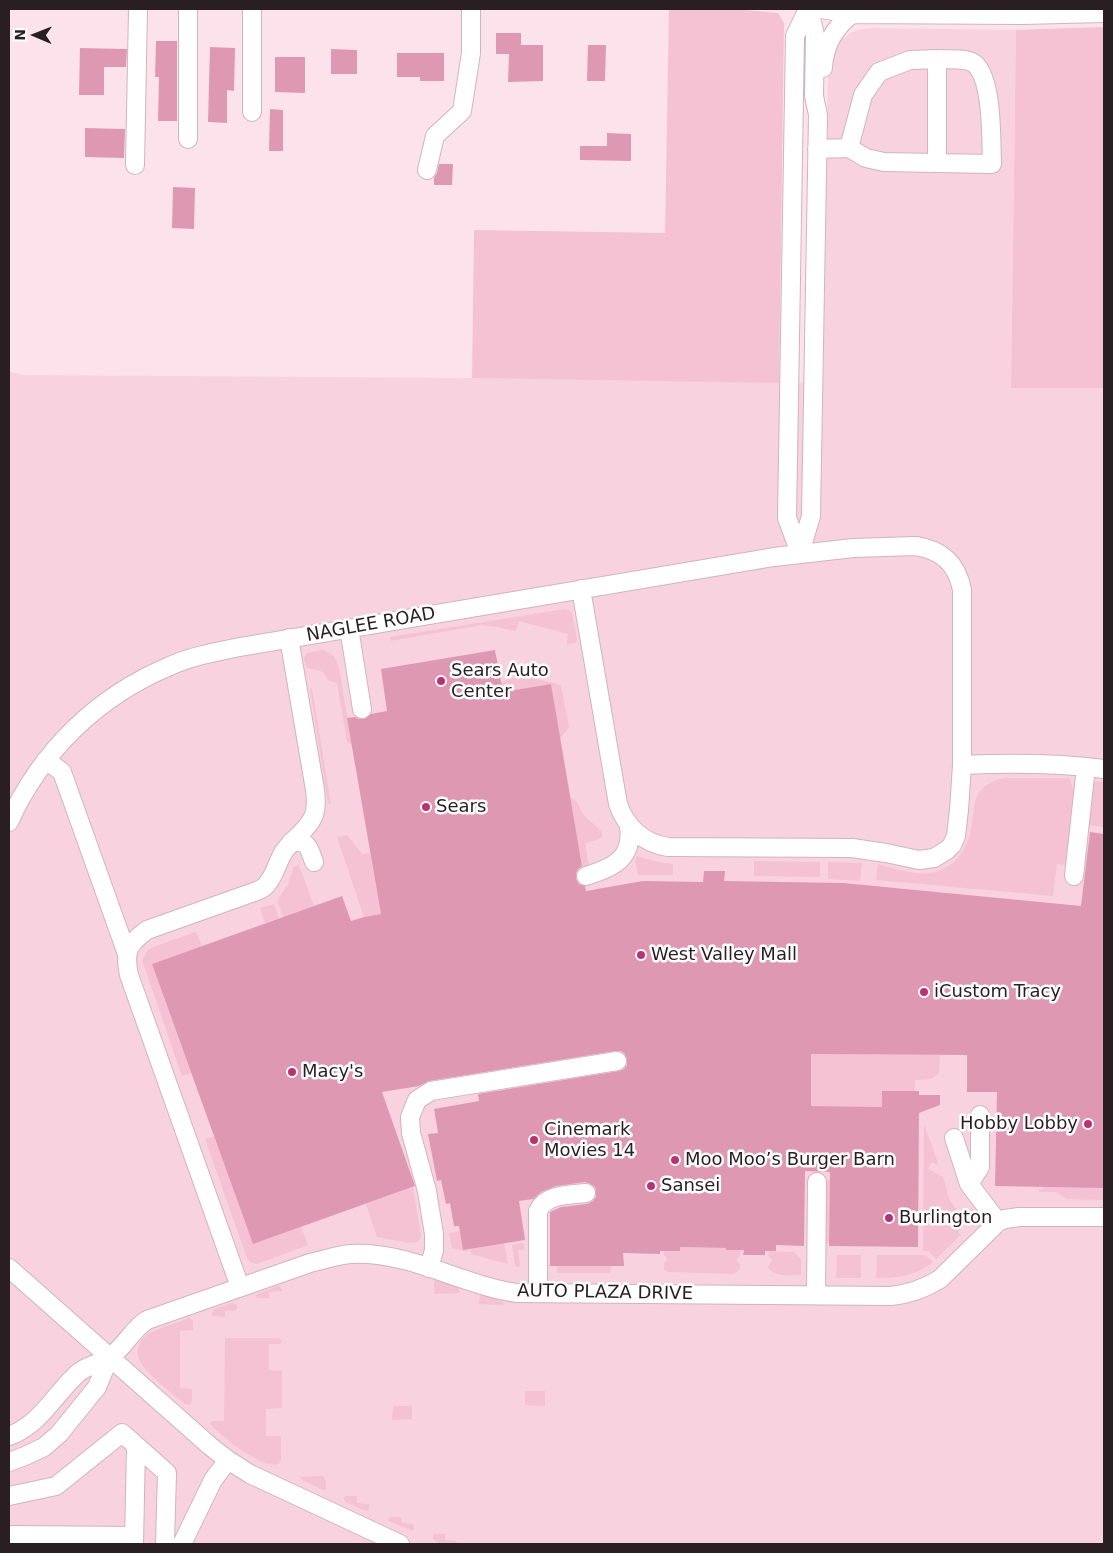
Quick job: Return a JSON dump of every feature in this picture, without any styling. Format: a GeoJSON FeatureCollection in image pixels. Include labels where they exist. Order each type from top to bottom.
{"type":"FeatureCollection","features":[{"type":"Feature","properties":{"kind":"street"},"geometry":{"type":"LineString","coordinates":[[135,165],[138,9]]}},
{"type":"Feature","properties":{"kind":"street"},"geometry":{"type":"LineString","coordinates":[[188,9],[188,139]]}},
{"type":"Feature","properties":{"kind":"street"},"geometry":{"type":"LineString","coordinates":[[252,9],[252,112]]}},
{"type":"Feature","properties":{"kind":"street"},"geometry":{"type":"LineString","coordinates":[[427,170],[435,136],[462,111],[471,54],[471,9]]}},
{"type":"Feature","properties":{"kind":"street"},"geometry":{"type":"LineString","coordinates":[[800,553],[811,516],[818,115],[814,96],[815,35],[809,9]]}},
{"type":"Feature","properties":{"kind":"street"},"geometry":{"type":"LineString","coordinates":[[800,553],[787,518],[795,36],[809,9]]}},
{"type":"Feature","properties":{"kind":"street"},"geometry":{"type":"LineString","coordinates":[[822,9],[852,14],[1022,15],[1104,13]]}},
{"type":"Feature","properties":{"kind":"street"},"geometry":{"type":"LineString","coordinates":[[818,115],[823,97],[825,51],[830,37],[838,26],[852,14]]}},
{"type":"Feature","properties":{"kind":"street"},"geometry":{"type":"LineString","coordinates":[[817,149],[849,148],[866,158],[884,162],[992,164],[990,104],[982,74],[975,64],[965,61],[936,59],[910,60],[879,72],[863,95],[849,148]]}},
{"type":"Feature","properties":{"kind":"street"},"geometry":{"type":"LineString","coordinates":[[936,59],[937,163]]}},
{"type":"Feature","properties":{"kind":"street","name":"NAGLEE ROAD"},"geometry":{"type":"LineString","coordinates":[[9,822],[23,793],[46,760],[61,742],[88,716],[110,698],[150,675],[202,655],[289,638],[800,553],[853,548],[916,546],[925,547],[936,552],[946,558],[954,567],[960,578],[962,603],[962,765],[956,836],[952,845],[947,850],[927,860],[852,848],[668,847],[647,841],[629,826]]}},
{"type":"Feature","properties":{"kind":"street"},"geometry":{"type":"LineString","coordinates":[[581,589],[618,804],[622,816],[629,826],[631,838],[619,861],[606,870],[586,876]]}},
{"type":"Feature","properties":{"kind":"street"},"geometry":{"type":"LineString","coordinates":[[349,628],[362,709]]}},
{"type":"Feature","properties":{"kind":"street"},"geometry":{"type":"LineString","coordinates":[[127,954],[134,940],[147,930],[261,890],[270,881],[283,853],[310,823],[314,815],[316,798],[289,638]]}},
{"type":"Feature","properties":{"kind":"street"},"geometry":{"type":"LineString","coordinates":[[46,760],[62,772],[127,954],[129,975],[240,1287]]}},
{"type":"Feature","properties":{"kind":"street"},"geometry":{"type":"LineString","coordinates":[[962,765],[996,763],[1104,769]]}},
{"type":"Feature","properties":{"kind":"street"},"geometry":{"type":"LineString","coordinates":[[1074,876],[1086,767]]}},
{"type":"Feature","properties":{"kind":"street"},"geometry":{"type":"LineString","coordinates":[[292,842],[299,841],[305,843],[314,862]]}},
{"type":"Feature","properties":{"kind":"street"},"geometry":{"type":"LineString","coordinates":[[429,1268],[434,1250],[434,1234],[427,1191],[411,1133],[410,1117],[418,1100],[431,1091],[617,1060]]}},
{"type":"Feature","properties":{"kind":"street"},"geometry":{"type":"LineString","coordinates":[[969,1184],[980,1167],[980,1115]]}},
{"type":"Feature","properties":{"kind":"street"},"geometry":{"type":"LineString","coordinates":[[954,1138],[969,1184],[998,1222],[1019,1216],[1104,1217]]}},
{"type":"Feature","properties":{"kind":"street"},"geometry":{"type":"LineString","coordinates":[[816,1295],[817,1182]]}},
{"type":"Feature","properties":{"kind":"street"},"geometry":{"type":"LineString","coordinates":[[538,1293],[538,1211],[540,1206],[545,1201],[551,1199],[586,1193]]}},
{"type":"Feature","properties":{"kind":"street","name":"AUTO PLAZA DRIVE"},"geometry":{"type":"LineString","coordinates":[[9,1436],[37,1420],[78,1372],[109,1358],[125,1342],[132,1331],[147,1320],[310,1263],[333,1257],[351,1254],[382,1255],[509,1292],[891,1296],[916,1292],[940,1279],[998,1222]]}},
{"type":"Feature","properties":{"kind":"street"},"geometry":{"type":"LineString","coordinates":[[9,1268],[109,1358],[228,1460],[250,1474],[400,1544]]}},
{"type":"Feature","properties":{"kind":"street","name":"AUTO PLAZA DRIVE"},"geometry":{"type":"LineString","coordinates":[[9,1462],[44,1447],[59,1434],[97,1387],[109,1358]]}},
{"type":"Feature","properties":{"kind":"street"},"geometry":{"type":"LineString","coordinates":[[9,1496],[56,1486],[122,1433],[167,1472],[165,1544]]}},
{"type":"Feature","properties":{"kind":"street"},"geometry":{"type":"LineString","coordinates":[[9,1534],[134,1540],[136,1446]]}},
{"type":"Feature","properties":{"kind":"street"},"geometry":{"type":"LineString","coordinates":[[182,1544],[213,1480],[228,1460]]}},
{"type":"Feature","properties":{"kind":"shaded area"},"geometry":{"type":"Polygon","coordinates":[[[669,9],[746,10],[778,13],[784,23],[779,383],[472,378],[474,230],[665,233],[669,9]]]}},
{"type":"Feature","properties":{"kind":"shaded area"},"geometry":{"type":"Polygon","coordinates":[[[1104,27],[1104,388],[1011,388],[1016,30],[1104,27]]]}},
{"type":"Feature","properties":{"kind":"shaded area","name":"West Valley Mall"},"geometry":{"type":"Polygon","coordinates":[[[869,28],[1016,30],[1011,388],[1104,388],[1104,1544],[9,1544],[9,372],[25,375],[823,383],[828,67],[834,50],[840,41],[850,33],[869,28]]]}},
{"type":"Feature","properties":{"kind":"shaded area"},"geometry":{"type":"Polygon","coordinates":[[[565,609],[572,613],[577,639],[576,643],[567,644],[568,634],[519,621],[514,631],[482,625],[390,641],[390,637],[565,609]]]}},
{"type":"Feature","properties":{"kind":"shaded area"},"geometry":{"type":"Polygon","coordinates":[[[322,650],[334,656],[337,661],[352,745],[347,742],[337,683],[329,681],[323,672],[308,668],[305,663],[304,658],[307,653],[322,650]]]}},
{"type":"Feature","properties":{"kind":"shaded area"},"geometry":{"type":"Polygon","coordinates":[[[522,675],[561,685],[569,727],[560,739],[551,684],[503,692],[501,682],[522,675]]]}},
{"type":"Feature","properties":{"kind":"shaded area"},"geometry":{"type":"Polygon","coordinates":[[[310,688],[312,689],[331,805],[328,803],[310,688]]]}},
{"type":"Feature","properties":{"kind":"shaded area"},"geometry":{"type":"Polygon","coordinates":[[[1004,778],[1069,778],[1075,793],[1066,865],[1057,864],[1053,896],[876,880],[878,864],[915,873],[927,873],[938,871],[955,861],[970,834],[975,804],[980,791],[986,785],[1004,778]]]}},
{"type":"Feature","properties":{"kind":"shaded area"},"geometry":{"type":"Polygon","coordinates":[[[1095,781],[1104,782],[1104,827],[1089,825],[1093,784],[1095,781]]]}},
{"type":"Feature","properties":{"kind":"shaded area"},"geometry":{"type":"Polygon","coordinates":[[[570,797],[578,803],[584,815],[601,831],[601,838],[585,843],[589,868],[583,869],[570,797]]]}},
{"type":"Feature","properties":{"kind":"shaded area"},"geometry":{"type":"Polygon","coordinates":[[[347,835],[362,854],[370,853],[381,914],[364,917],[337,837],[347,835]]]}},
{"type":"Feature","properties":{"kind":"shaded area"},"geometry":{"type":"Polygon","coordinates":[[[637,856],[673,864],[673,875],[638,875],[635,861],[637,856]]]}},
{"type":"Feature","properties":{"kind":"shaded area"},"geometry":{"type":"Polygon","coordinates":[[[754,861],[820,862],[820,877],[754,876],[754,861]]]}},
{"type":"Feature","properties":{"kind":"shaded area"},"geometry":{"type":"Polygon","coordinates":[[[828,862],[862,863],[860,881],[828,879],[828,862]]]}},
{"type":"Feature","properties":{"kind":"shaded area"},"geometry":{"type":"Polygon","coordinates":[[[299,865],[314,906],[283,917],[277,900],[287,886],[294,867],[299,865]]]}},
{"type":"Feature","properties":{"kind":"shaded area"},"geometry":{"type":"Polygon","coordinates":[[[274,904],[279,918],[265,923],[260,908],[274,904]]]}},
{"type":"Feature","properties":{"kind":"shaded area"},"geometry":{"type":"Polygon","coordinates":[[[196,932],[202,946],[152,964],[191,1073],[182,1076],[142,960],[148,950],[153,947],[196,932]]]}},
{"type":"Feature","properties":{"kind":"shaded area"},"geometry":{"type":"Polygon","coordinates":[[[811,1054],[940,1055],[939,1073],[931,1079],[915,1080],[915,1091],[882,1091],[882,1107],[810,1106],[811,1054]]]}},
{"type":"Feature","properties":{"kind":"shaded area"},"geometry":{"type":"Polygon","coordinates":[[[924,1124],[939,1166],[932,1162],[928,1169],[943,1177],[950,1201],[960,1214],[954,1220],[961,1229],[958,1232],[961,1235],[936,1259],[928,1251],[923,1251],[924,1124]]]}},
{"type":"Feature","properties":{"kind":"shaded area"},"geometry":{"type":"Polygon","coordinates":[[[214,1136],[253,1244],[301,1227],[308,1245],[257,1264],[250,1262],[205,1139],[214,1136]]]}},
{"type":"Feature","properties":{"kind":"shaded area"},"geometry":{"type":"Polygon","coordinates":[[[824,1180],[830,1180],[829,1243],[823,1243],[824,1180]]]}},
{"type":"Feature","properties":{"kind":"shaded area"},"geometry":{"type":"Polygon","coordinates":[[[413,1187],[421,1236],[419,1240],[410,1243],[377,1237],[366,1204],[413,1187]]]}},
{"type":"Feature","properties":{"kind":"shaded area"},"geometry":{"type":"Polygon","coordinates":[[[1043,1187],[1100,1187],[1103,1189],[1104,1200],[1067,1199],[1056,1192],[1039,1192],[1039,1189],[1043,1189],[1043,1187]]]}},
{"type":"Feature","properties":{"kind":"shaded area"},"geometry":{"type":"Polygon","coordinates":[[[460,1231],[463,1250],[467,1249],[467,1252],[452,1248],[449,1233],[460,1231]]]}},
{"type":"Feature","properties":{"kind":"shaded area"},"geometry":{"type":"Polygon","coordinates":[[[504,1243],[508,1264],[471,1254],[470,1249],[504,1243]]]}},
{"type":"Feature","properties":{"kind":"shaded area"},"geometry":{"type":"Polygon","coordinates":[[[524,1243],[524,1249],[518,1250],[520,1265],[517,1267],[515,1266],[512,1245],[524,1243]]]}},
{"type":"Feature","properties":{"kind":"shaded area"},"geometry":{"type":"Polygon","coordinates":[[[680,1247],[741,1250],[737,1261],[740,1264],[740,1269],[734,1274],[667,1272],[664,1269],[664,1263],[667,1260],[666,1256],[664,1256],[664,1251],[680,1247]]]}},
{"type":"Feature","properties":{"kind":"shaded area"},"geometry":{"type":"Polygon","coordinates":[[[769,1251],[794,1252],[801,1259],[801,1275],[783,1275],[771,1271],[768,1267],[772,1260],[768,1256],[769,1251]]]}},
{"type":"Feature","properties":{"kind":"shaded area"},"geometry":{"type":"Polygon","coordinates":[[[837,1255],[861,1255],[861,1278],[836,1278],[837,1255]]]}},
{"type":"Feature","properties":{"kind":"shaded area"},"geometry":{"type":"Polygon","coordinates":[[[877,1255],[925,1255],[933,1262],[920,1270],[906,1275],[876,1278],[877,1255]]]}},
{"type":"Feature","properties":{"kind":"shaded area"},"geometry":{"type":"Polygon","coordinates":[[[557,1266],[611,1266],[610,1273],[557,1273],[557,1266]]]}},
{"type":"Feature","properties":{"kind":"shaded area"},"geometry":{"type":"Polygon","coordinates":[[[437,1279],[459,1287],[459,1293],[434,1294],[434,1281],[437,1279]]]}},
{"type":"Feature","properties":{"kind":"shaded area"},"geometry":{"type":"Polygon","coordinates":[[[278,1286],[282,1291],[269,1292],[269,1298],[258,1298],[255,1296],[257,1294],[278,1286]]]}},
{"type":"Feature","properties":{"kind":"shaded area"},"geometry":{"type":"Polygon","coordinates":[[[483,1293],[503,1302],[504,1305],[479,1304],[480,1294],[483,1293]]]}},
{"type":"Feature","properties":{"kind":"shaded area"},"geometry":{"type":"Polygon","coordinates":[[[232,1303],[237,1305],[237,1310],[225,1311],[225,1317],[213,1316],[214,1309],[232,1303]]]}},
{"type":"Feature","properties":{"kind":"shaded area"},"geometry":{"type":"Polygon","coordinates":[[[189,1318],[193,1321],[193,1330],[180,1331],[180,1388],[192,1389],[190,1405],[185,1404],[160,1384],[143,1366],[138,1357],[138,1348],[148,1334],[189,1318]]]}},
{"type":"Feature","properties":{"kind":"shaded area"},"geometry":{"type":"Polygon","coordinates":[[[225,1338],[279,1338],[282,1341],[280,1344],[269,1344],[269,1370],[282,1371],[282,1408],[266,1409],[266,1436],[281,1436],[281,1460],[279,1464],[263,1462],[253,1457],[232,1444],[210,1424],[212,1421],[224,1421],[225,1338]]]}},
{"type":"Feature","properties":{"kind":"shaded area"},"geometry":{"type":"Polygon","coordinates":[[[525,1391],[545,1391],[545,1406],[525,1405],[525,1391]]]}},
{"type":"Feature","properties":{"kind":"shaded area"},"geometry":{"type":"Polygon","coordinates":[[[393,1406],[412,1406],[412,1419],[393,1420],[393,1406]]]}},
{"type":"Feature","properties":{"kind":"shaded area"},"geometry":{"type":"Polygon","coordinates":[[[323,1476],[326,1481],[326,1490],[302,1480],[300,1477],[323,1476]]]}},
{"type":"Feature","properties":{"kind":"shaded area"},"geometry":{"type":"Polygon","coordinates":[[[346,1496],[357,1496],[357,1503],[369,1504],[369,1509],[366,1511],[345,1502],[344,1498],[346,1496]]]}},
{"type":"Feature","properties":{"kind":"shaded area"},"geometry":{"type":"Polygon","coordinates":[[[391,1517],[401,1517],[402,1523],[414,1524],[413,1531],[389,1521],[388,1519],[391,1517]]]}},
{"type":"Feature","properties":{"kind":"shaded area"},"geometry":{"type":"Polygon","coordinates":[[[433,1534],[445,1534],[445,1540],[456,1541],[458,1544],[438,1543],[433,1539],[433,1534]]]}},
{"type":"Feature","properties":{"kind":"building"},"geometry":{"type":"Polygon","coordinates":[[[496,33],[521,33],[521,45],[543,45],[543,81],[508,82],[509,54],[496,54],[496,33]]]}},
{"type":"Feature","properties":{"kind":"building"},"geometry":{"type":"Polygon","coordinates":[[[156,41],[177,41],[177,121],[158,121],[159,77],[155,77],[156,41]]]}},
{"type":"Feature","properties":{"kind":"building"},"geometry":{"type":"Polygon","coordinates":[[[588,45],[606,45],[605,81],[587,81],[588,45]]]}},
{"type":"Feature","properties":{"kind":"building"},"geometry":{"type":"Polygon","coordinates":[[[210,47],[235,48],[234,91],[227,90],[227,123],[208,122],[210,47]]]}},
{"type":"Feature","properties":{"kind":"building"},"geometry":{"type":"Polygon","coordinates":[[[80,48],[127,49],[126,67],[104,67],[104,95],[79,95],[80,48]]]}},
{"type":"Feature","properties":{"kind":"building"},"geometry":{"type":"Polygon","coordinates":[[[331,49],[357,50],[357,74],[331,74],[331,49]]]}},
{"type":"Feature","properties":{"kind":"building"},"geometry":{"type":"Polygon","coordinates":[[[397,53],[444,53],[444,81],[420,81],[420,77],[397,77],[397,53]]]}},
{"type":"Feature","properties":{"kind":"building"},"geometry":{"type":"Polygon","coordinates":[[[275,57],[305,57],[305,93],[275,92],[275,57]]]}},
{"type":"Feature","properties":{"kind":"building"},"geometry":{"type":"Polygon","coordinates":[[[270,109],[283,110],[283,151],[269,151],[270,109]]]}},
{"type":"Feature","properties":{"kind":"building"},"geometry":{"type":"Polygon","coordinates":[[[85,128],[125,129],[124,158],[85,157],[85,128]]]}},
{"type":"Feature","properties":{"kind":"building"},"geometry":{"type":"Polygon","coordinates":[[[607,133],[631,134],[631,161],[580,160],[580,146],[607,146],[607,133]]]}},
{"type":"Feature","properties":{"kind":"building"},"geometry":{"type":"Polygon","coordinates":[[[439,164],[453,164],[452,185],[434,185],[434,178],[439,164]]]}},
{"type":"Feature","properties":{"kind":"building"},"geometry":{"type":"Polygon","coordinates":[[[173,187],[195,188],[194,229],[172,228],[173,187]]]}},
{"type":"Feature","properties":{"kind":"building","name":"West Valley Mall"},"geometry":{"type":"Polygon","coordinates":[[[495,650],[503,692],[551,684],[582,866],[576,873],[576,879],[579,884],[585,886],[586,891],[643,881],[703,882],[704,871],[725,871],[724,881],[843,883],[1081,906],[1090,832],[1104,834],[1104,1188],[995,1186],[997,1092],[967,1092],[967,1055],[811,1054],[811,1106],[882,1107],[882,1091],[919,1091],[919,1095],[940,1095],[940,1105],[919,1113],[918,1247],[829,1246],[830,1172],[805,1171],[804,1246],[776,1245],[776,1251],[765,1251],[765,1255],[743,1255],[744,1250],[726,1250],[726,1248],[680,1247],[680,1251],[660,1251],[660,1254],[623,1253],[624,1266],[550,1266],[550,1212],[561,1207],[587,1204],[593,1201],[596,1197],[595,1187],[585,1182],[556,1186],[541,1192],[533,1199],[519,1201],[525,1240],[463,1250],[459,1226],[454,1226],[450,1203],[446,1204],[441,1180],[437,1181],[428,1134],[438,1133],[434,1109],[479,1101],[478,1094],[619,1071],[627,1065],[627,1059],[621,1051],[615,1051],[429,1081],[419,1086],[382,1092],[415,1186],[253,1244],[152,964],[342,896],[351,921],[381,914],[347,718],[364,719],[371,714],[387,711],[381,669],[495,650]]]}},
{"type":"Feature","properties":{"kind":"place","name":"Sears Auto Center"},"geometry":{"type":"Point","coordinates":[441,681]}},
{"type":"Feature","properties":{"kind":"place","name":"Sears"},"geometry":{"type":"Point","coordinates":[426,807]}},
{"type":"Feature","properties":{"kind":"place","name":"West Valley Mall"},"geometry":{"type":"Point","coordinates":[641,955]}},
{"type":"Feature","properties":{"kind":"place","name":"iCustom Tracy"},"geometry":{"type":"Point","coordinates":[924,992]}},
{"type":"Feature","properties":{"kind":"place","name":"Macy's"},"geometry":{"type":"Point","coordinates":[292,1072]}},
{"type":"Feature","properties":{"kind":"place","name":"Hobby Lobby"},"geometry":{"type":"Point","coordinates":[1088,1124]}},
{"type":"Feature","properties":{"kind":"place","name":"Cinemark Movies 14"},"geometry":{"type":"Point","coordinates":[534,1140]}},
{"type":"Feature","properties":{"kind":"place","name":"Moo Moo’s Burger Barn"},"geometry":{"type":"Point","coordinates":[675,1160]}},
{"type":"Feature","properties":{"kind":"place","name":"Sansei"},"geometry":{"type":"Point","coordinates":[651,1186]}},
{"type":"Feature","properties":{"kind":"place","name":"Burlington"},"geometry":{"type":"Point","coordinates":[889,1218]}}]}
